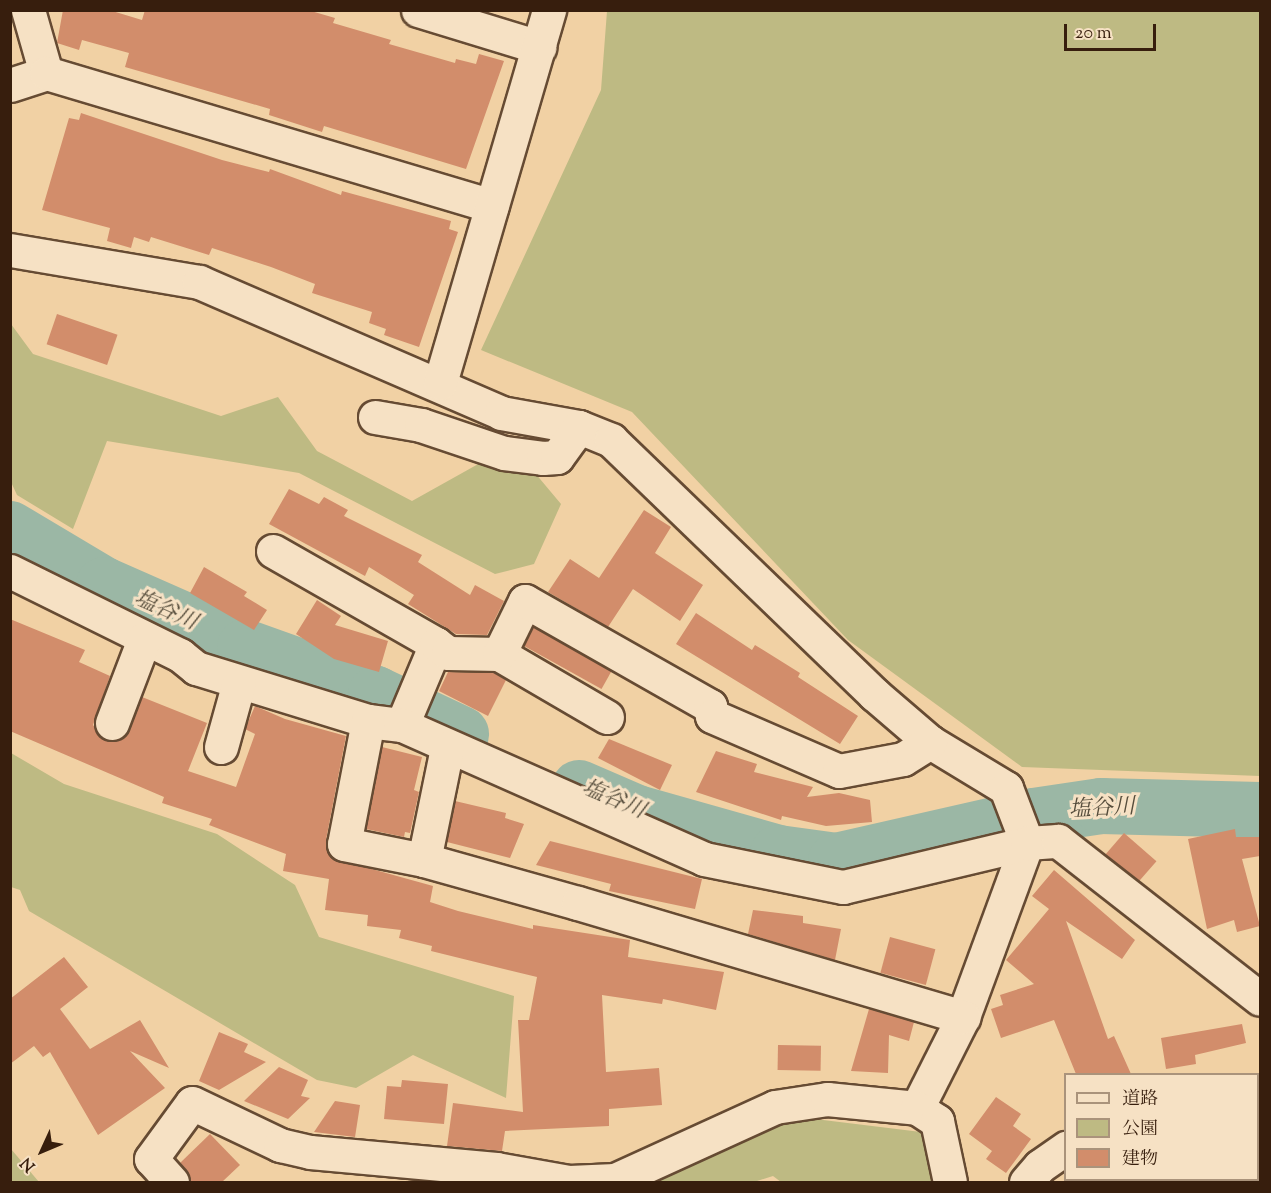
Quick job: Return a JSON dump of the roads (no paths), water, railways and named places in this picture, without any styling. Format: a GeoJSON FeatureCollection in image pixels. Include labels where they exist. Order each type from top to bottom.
{"type":"FeatureCollection","features":[{"type":"Feature","properties":{"kind":"street"},"geometry":{"type":"LineString","coordinates":[[28,10],[46,74]]}},
{"type":"Feature","properties":{"kind":"street"},"geometry":{"type":"LineString","coordinates":[[418,10],[538,46]]}},
{"type":"Feature","properties":{"kind":"street"},"geometry":{"type":"LineString","coordinates":[[440,383],[549,10]]}},
{"type":"Feature","properties":{"kind":"street"},"geometry":{"type":"LineString","coordinates":[[10,85],[46,74],[492,206]]}},
{"type":"Feature","properties":{"kind":"street"},"geometry":{"type":"LineString","coordinates":[[10,250],[199,282],[440,383],[501,413],[579,427],[611,440],[874,694],[930,742],[1006,788],[1027,843],[963,1017],[917,1108]]}},
{"type":"Feature","properties":{"kind":"street"},"geometry":{"type":"LineString","coordinates":[[375,417],[421,425],[504,453],[543,459],[557,457],[579,427]]}},
{"type":"Feature","properties":{"kind":"street"},"geometry":{"type":"LineString","coordinates":[[273,551],[448,653],[499,654],[607,717]]}},
{"type":"Feature","properties":{"kind":"street"},"geometry":{"type":"LineString","coordinates":[[10,571],[180,655],[195,668],[368,721],[402,725],[447,748],[704,859],[843,887],[1027,843],[1058,841],[1259,996]]}},
{"type":"Feature","properties":{"kind":"street"},"geometry":{"type":"LineString","coordinates":[[499,654],[525,601],[710,706],[712,716],[839,771],[903,759],[930,742]]}},
{"type":"Feature","properties":{"kind":"street"},"geometry":{"type":"LineString","coordinates":[[112,723],[144,639]]}},
{"type":"Feature","properties":{"kind":"street"},"geometry":{"type":"LineString","coordinates":[[402,725],[436,644]]}},
{"type":"Feature","properties":{"kind":"street"},"geometry":{"type":"LineString","coordinates":[[221,747],[239,682]]}},
{"type":"Feature","properties":{"kind":"street"},"geometry":{"type":"LineString","coordinates":[[368,721],[344,844],[424,860],[963,1017]]}},
{"type":"Feature","properties":{"kind":"street"},"geometry":{"type":"LineString","coordinates":[[424,860],[447,748]]}},
{"type":"Feature","properties":{"kind":"street"},"geometry":{"type":"LineString","coordinates":[[172,1182],[151,1159],[192,1103],[280,1145],[310,1152],[496,1169],[569,1182],[615,1180],[775,1107],[827,1099],[917,1108],[937,1121],[950,1182]]}},
{"type":"Feature","properties":{"kind":"street"},"geometry":{"type":"LineString","coordinates":[[1026,1182],[1040,1166],[1064,1149]]}},
{"type":"Feature","properties":{"kind":"waterway","name":"塩谷川"},"geometry":{"type":"LineString","coordinates":[[10,529],[104,585],[245,647],[376,694],[461,734]]}},
{"type":"Feature","properties":{"kind":"waterway","name":"塩谷川"},"geometry":{"type":"LineString","coordinates":[[579,788],[637,813],[778,853],[836,861],[1034,816],[1101,806],[1260,810]]}}]}
